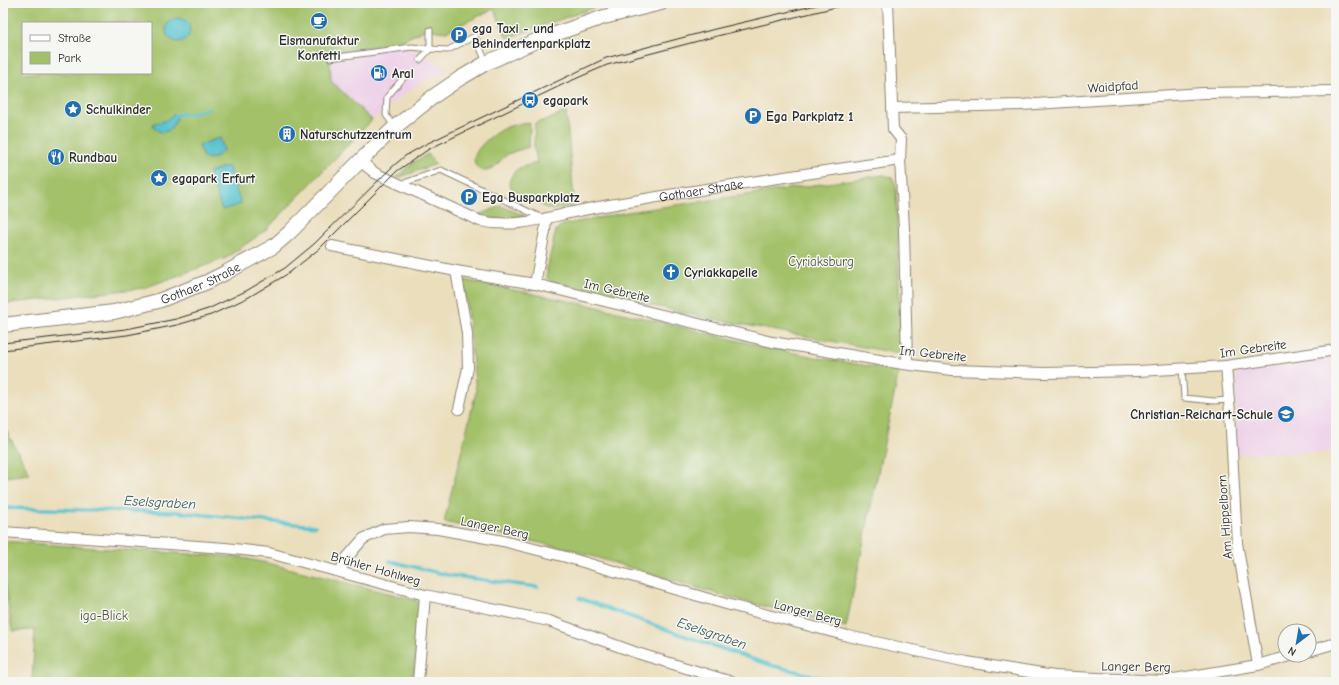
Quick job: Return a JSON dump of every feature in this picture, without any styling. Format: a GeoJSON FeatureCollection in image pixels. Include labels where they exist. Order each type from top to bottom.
{"type":"FeatureCollection","features":[{"type":"Feature","properties":{"kind":"main road","name":"Gothaer Straße"},"geometry":{"type":"LineString","coordinates":[[3,325],[114,312],[158,302],[207,282],[274,246],[395,127],[443,90],[486,63],[564,30],[643,5],[660,3]]}},
{"type":"Feature","properties":{"kind":"street"},"geometry":{"type":"LineString","coordinates":[[888,3],[893,129],[901,140],[900,160],[904,228],[907,364]]}},
{"type":"Feature","properties":{"kind":"street","name":"Waidpfad"},"geometry":{"type":"LineString","coordinates":[[892,108],[1021,106],[1203,93],[1336,91]]}},
{"type":"Feature","properties":{"kind":"street","name":"Gothaer Straße"},"geometry":{"type":"LineString","coordinates":[[360,161],[375,173],[480,221],[492,224],[508,225],[641,200],[900,160]]}},
{"type":"Feature","properties":{"kind":"street"},"geometry":{"type":"LineString","coordinates":[[535,284],[546,219]]}},
{"type":"Feature","properties":{"kind":"street","name":"Im Gebreite"},"geometry":{"type":"LineString","coordinates":[[332,246],[456,271],[535,284],[772,342],[952,370],[1045,373],[1138,371],[1226,366],[1336,350]]}},
{"type":"Feature","properties":{"kind":"street"},"geometry":{"type":"LineString","coordinates":[[456,271],[467,333],[468,368],[459,409]]}},
{"type":"Feature","properties":{"kind":"street","name":"Am Hippelborn"},"geometry":{"type":"LineString","coordinates":[[1226,366],[1237,543],[1258,665]]}},
{"type":"Feature","properties":{"kind":"street","name":"Langer Berg"},"geometry":{"type":"LineString","coordinates":[[341,572],[344,561],[363,539],[384,530],[409,527],[438,529],[504,541],[566,557],[726,604],[848,636],[967,662],[1054,676],[1162,682],[1258,665],[1277,660]]}},
{"type":"Feature","properties":{"kind":"street","name":"Brühler Hohlweg"},"geometry":{"type":"LineString","coordinates":[[3,532],[247,549],[269,552],[426,595],[549,621],[637,653],[732,682]]}},
{"type":"Feature","properties":{"kind":"street"},"geometry":{"type":"LineString","coordinates":[[418,682],[426,595]]}},
{"type":"Feature","properties":{"kind":"street"},"geometry":{"type":"LineString","coordinates":[[1317,649],[1336,643]]}},
{"type":"Feature","properties":{"kind":"lane"},"geometry":{"type":"LineString","coordinates":[[420,60],[430,49],[430,30]]}},
{"type":"Feature","properties":{"kind":"lane"},"geometry":{"type":"LineString","coordinates":[[330,58],[412,47],[448,50],[475,36],[486,63]]}},
{"type":"Feature","properties":{"kind":"lane"},"geometry":{"type":"LineString","coordinates":[[395,127],[386,115],[387,97],[405,76]]}},
{"type":"Feature","properties":{"kind":"lane"},"geometry":{"type":"LineString","coordinates":[[400,184],[441,170],[546,219]]}},
{"type":"Feature","properties":{"kind":"lane"},"geometry":{"type":"LineString","coordinates":[[1182,368],[1184,398],[1214,402],[1229,400]]}},
{"type":"Feature","properties":{"kind":"shaded area"},"geometry":{"type":"Polygon","coordinates":[[[397,43],[448,68],[411,89],[372,120],[331,81],[330,53],[397,43]]]}},
{"type":"Feature","properties":{"kind":"shaded area","name":"Christian-Reichart-Schule"},"geometry":{"type":"Polygon","coordinates":[[[1336,358],[1335,509],[1334,452],[1237,454],[1236,375],[1239,372],[1336,358]]]}},
{"type":"Feature","properties":{"kind":"green space","name":"egapark Erfurt"},"geometry":{"type":"Polygon","coordinates":[[[3,3],[607,3],[507,38],[494,9],[445,32],[426,29],[397,43],[330,53],[331,81],[372,120],[266,230],[226,258],[144,288],[3,304],[3,3]]]}},
{"type":"Feature","properties":{"kind":"green space"},"geometry":{"type":"Polygon","coordinates":[[[566,111],[574,199],[573,206],[551,210],[521,195],[512,189],[509,183],[513,174],[519,168],[537,163],[534,146],[535,123],[550,119],[566,111]]]}},
{"type":"Feature","properties":{"kind":"green space"},"geometry":{"type":"Polygon","coordinates":[[[530,123],[529,147],[508,154],[489,170],[482,170],[476,166],[474,161],[475,155],[483,143],[489,138],[508,127],[530,123]]]}},
{"type":"Feature","properties":{"kind":"green space"},"geometry":{"type":"Polygon","coordinates":[[[428,154],[436,164],[395,178],[414,162],[428,154]]]}},
{"type":"Feature","properties":{"kind":"green space","name":"Cyriaksburg"},"geometry":{"type":"Polygon","coordinates":[[[883,175],[892,177],[896,185],[901,354],[702,317],[552,282],[547,278],[547,269],[556,230],[567,224],[628,212],[883,175]]]}},
{"type":"Feature","properties":{"kind":"green space"},"geometry":{"type":"Polygon","coordinates":[[[501,206],[525,216],[502,219],[478,215],[501,206]]]}},
{"type":"Feature","properties":{"kind":"green space"},"geometry":{"type":"Polygon","coordinates":[[[464,280],[593,306],[760,346],[899,371],[846,627],[728,597],[568,549],[444,522],[476,392],[464,280]]]}},
{"type":"Feature","properties":{"kind":"green space"},"geometry":{"type":"Polygon","coordinates":[[[3,425],[30,474],[3,477],[3,425]]]}},
{"type":"Feature","properties":{"kind":"green space","name":"iga-Blick"},"geometry":{"type":"Polygon","coordinates":[[[3,541],[238,557],[416,600],[420,607],[413,682],[32,682],[35,630],[12,631],[3,573],[3,541]]]}},
{"type":"Feature","properties":{"kind":"water"},"geometry":{"type":"Polygon","coordinates":[[[178,18],[186,22],[190,30],[186,38],[178,42],[170,38],[166,30],[170,22],[178,18]]]}},
{"type":"Feature","properties":{"kind":"water"},"geometry":{"type":"Polygon","coordinates":[[[174,114],[177,118],[171,129],[162,133],[154,128],[154,123],[165,121],[174,114]]]}},
{"type":"Feature","properties":{"kind":"water"},"geometry":{"type":"Polygon","coordinates":[[[220,138],[224,150],[215,158],[203,157],[199,145],[220,138]]]}},
{"type":"Feature","properties":{"kind":"water"},"geometry":{"type":"Polygon","coordinates":[[[228,166],[241,204],[222,210],[209,172],[228,166]]]}},
{"type":"Feature","properties":{"kind":"waterway"},"geometry":{"type":"LineString","coordinates":[[175,116],[180,114],[192,114],[209,109]]}},
{"type":"Feature","properties":{"kind":"waterway","name":"Eselsgraben"},"geometry":{"type":"LineString","coordinates":[[3,508],[176,512],[315,526]]}},
{"type":"Feature","properties":{"kind":"waterway","name":"Eselsgraben"},"geometry":{"type":"LineString","coordinates":[[390,561],[447,575],[537,587]]}},
{"type":"Feature","properties":{"kind":"waterway","name":"Eselsgraben"},"geometry":{"type":"LineString","coordinates":[[579,598],[770,665],[840,682]]}},
{"type":"Feature","properties":{"kind":"tram line"},"geometry":{"type":"LineString","coordinates":[[3,343],[126,329],[176,319],[208,309],[246,291],[285,268],[314,244],[391,168],[405,156],[426,144],[606,58],[715,29],[825,3]]}},
{"type":"Feature","properties":{"kind":"tram line"},"geometry":{"type":"LineString","coordinates":[[3,350],[127,335],[177,325],[211,315],[249,297],[289,273],[319,249],[397,171],[429,149],[566,83],[607,65],[717,36],[853,3]]}},
{"type":"Feature","properties":{"kind":"place","name":"Eismanufaktur Konfetti"},"geometry":{"type":"Point","coordinates":[319,21]}},
{"type":"Feature","properties":{"kind":"place","name":"ega Taxi - und Behindertenparkplatz"},"geometry":{"type":"Point","coordinates":[459,35]}},
{"type":"Feature","properties":{"kind":"place","name":"Aral"},"geometry":{"type":"Point","coordinates":[379,73]}},
{"type":"Feature","properties":{"kind":"place","name":"egapark"},"geometry":{"type":"Point","coordinates":[530,100]}},
{"type":"Feature","properties":{"kind":"place","name":"Schulkinder"},"geometry":{"type":"Point","coordinates":[73,109]}},
{"type":"Feature","properties":{"kind":"place","name":"Ega Parkplatz 1"},"geometry":{"type":"Point","coordinates":[753,116]}},
{"type":"Feature","properties":{"kind":"place","name":"Naturschutzzentrum"},"geometry":{"type":"Point","coordinates":[287,134]}},
{"type":"Feature","properties":{"kind":"place","name":"Rundbau"},"geometry":{"type":"Point","coordinates":[56,157]}},
{"type":"Feature","properties":{"kind":"place","name":"egapark Erfurt"},"geometry":{"type":"Point","coordinates":[159,178]}},
{"type":"Feature","properties":{"kind":"place","name":"Ega Busparkplatz"},"geometry":{"type":"Point","coordinates":[469,197]}},
{"type":"Feature","properties":{"kind":"place","name":"Cyriakkapelle"},"geometry":{"type":"Point","coordinates":[671,272]}},
{"type":"Feature","properties":{"kind":"place","name":"Christian-Reichart-Schule"},"geometry":{"type":"Point","coordinates":[1286,414]}}]}
